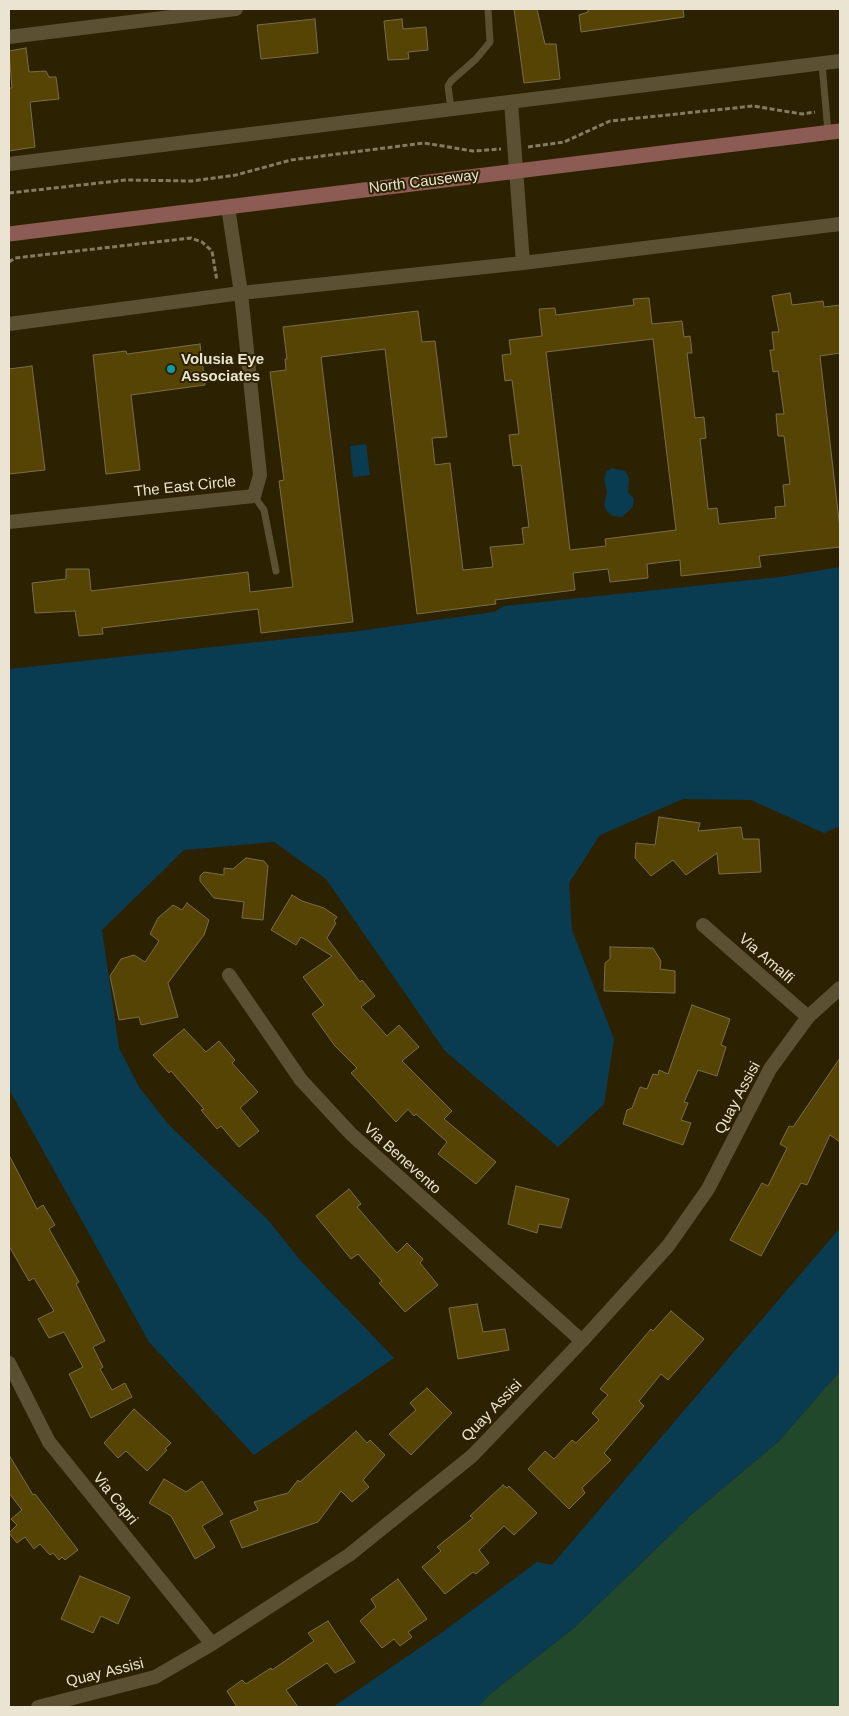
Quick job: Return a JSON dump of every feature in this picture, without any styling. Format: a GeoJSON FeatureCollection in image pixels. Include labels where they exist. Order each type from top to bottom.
{"type":"FeatureCollection","features":[{"type":"Feature","properties":{"kind":"main road","name":"North Causeway"},"geometry":{"type":"LineString","coordinates":[[9,234],[834,132]]}},
{"type":"Feature","properties":{"kind":"street"},"geometry":{"type":"LineString","coordinates":[[9,37],[236,9]]}},
{"type":"Feature","properties":{"kind":"street"},"geometry":{"type":"LineString","coordinates":[[9,164],[840,61]]}},
{"type":"Feature","properties":{"kind":"street"},"geometry":{"type":"LineString","coordinates":[[510,102],[518,170],[523,264]]}},
{"type":"Feature","properties":{"kind":"street","name":"The East Circle"},"geometry":{"type":"LineString","coordinates":[[9,522],[254,496],[260,475],[241,293],[228,206]]}},
{"type":"Feature","properties":{"kind":"street"},"geometry":{"type":"LineString","coordinates":[[9,324],[241,293],[523,264],[840,224]]}},
{"type":"Feature","properties":{"kind":"street","name":"Via Amalfi"},"geometry":{"type":"LineString","coordinates":[[703,925],[808,1018]]}},
{"type":"Feature","properties":{"kind":"street","name":"Via Benevento"},"geometry":{"type":"LineString","coordinates":[[229,976],[301,1080],[351,1134],[582,1341]]}},
{"type":"Feature","properties":{"kind":"street","name":"Quay Assisi"},"geometry":{"type":"LineString","coordinates":[[38,1707],[155,1677],[212,1644],[349,1555],[464,1462],[582,1341],[668,1246],[708,1189],[770,1069],[808,1018],[840,988]]}},
{"type":"Feature","properties":{"kind":"street","name":"Via Capri"},"geometry":{"type":"LineString","coordinates":[[9,1363],[48,1442],[212,1644]]}},
{"type":"Feature","properties":{"kind":"lane"},"geometry":{"type":"LineString","coordinates":[[450,109],[448,86],[451,81],[476,59],[490,42],[488,9]]}},
{"type":"Feature","properties":{"kind":"lane"},"geometry":{"type":"LineString","coordinates":[[822,64],[826,111],[834,132]]}},
{"type":"Feature","properties":{"kind":"lane"},"geometry":{"type":"LineString","coordinates":[[254,496],[264,510],[276,571]]}},
{"type":"Feature","properties":{"kind":"path"},"geometry":{"type":"LineString","coordinates":[[9,193],[126,180],[192,181],[236,175],[291,160],[424,143],[473,151],[515,148],[564,142],[610,121],[719,108],[753,106],[802,114],[826,111]]}},
{"type":"Feature","properties":{"kind":"path"},"geometry":{"type":"LineString","coordinates":[[9,262],[15,258],[191,238],[202,242],[212,251],[217,281]]}},
{"type":"Feature","properties":{"kind":"green space"},"geometry":{"type":"Polygon","coordinates":[[[840,1371],[840,1707],[478,1707],[490,1694],[575,1627],[691,1515],[779,1441],[840,1371]]]}},
{"type":"Feature","properties":{"kind":"water"},"geometry":{"type":"Polygon","coordinates":[[[366,444],[370,475],[353,477],[350,446],[366,444]]]}},
{"type":"Feature","properties":{"kind":"water"},"geometry":{"type":"Polygon","coordinates":[[[611,468],[625,471],[629,478],[628,492],[634,499],[633,507],[622,517],[613,516],[607,512],[604,505],[607,492],[604,479],[607,471],[611,468]]]}},
{"type":"Feature","properties":{"kind":"water"},"geometry":{"type":"Polygon","coordinates":[[[840,567],[840,826],[824,833],[751,800],[683,799],[600,835],[569,883],[572,930],[614,1039],[604,1104],[558,1147],[445,1051],[326,879],[274,842],[184,850],[102,930],[119,1048],[139,1087],[168,1124],[268,1220],[300,1260],[394,1358],[254,1455],[149,1342],[9,1089],[9,669],[351,632],[494,612],[504,606],[780,577],[840,567]]]}},
{"type":"Feature","properties":{"kind":"water"},"geometry":{"type":"Polygon","coordinates":[[[840,1228],[840,1371],[779,1441],[691,1515],[575,1627],[490,1694],[478,1707],[333,1707],[440,1634],[537,1562],[552,1565],[840,1228]]]}},
{"type":"Feature","properties":{"kind":"building"},"geometry":{"type":"Polygon","coordinates":[[[514,9],[537,9],[545,44],[556,44],[560,79],[524,83],[514,9]]]}},
{"type":"Feature","properties":{"kind":"building"},"geometry":{"type":"Polygon","coordinates":[[[588,9],[683,9],[684,17],[581,32],[579,15],[588,12],[588,9]]]}},
{"type":"Feature","properties":{"kind":"building"},"geometry":{"type":"Polygon","coordinates":[[[315,19],[318,53],[261,59],[257,25],[315,19]]]}},
{"type":"Feature","properties":{"kind":"building"},"geometry":{"type":"Polygon","coordinates":[[[402,19],[403,29],[426,27],[428,50],[408,52],[409,59],[388,60],[384,21],[402,19]]]}},
{"type":"Feature","properties":{"kind":"building"},"geometry":{"type":"Polygon","coordinates":[[[26,48],[29,72],[46,71],[49,77],[56,77],[59,99],[30,102],[35,147],[9,151],[9,88],[12,88],[9,51],[26,48]]]}},
{"type":"Feature","properties":{"kind":"building"},"geometry":{"type":"Polygon","coordinates":[[[790,293],[792,305],[823,301],[824,307],[840,305],[840,353],[820,356],[840,529],[840,547],[759,556],[761,567],[681,576],[680,560],[647,564],[648,578],[610,582],[608,569],[573,573],[575,590],[495,600],[496,604],[417,614],[385,349],[321,357],[353,622],[261,633],[258,609],[102,628],[103,634],[79,636],[75,611],[35,613],[32,583],[66,579],[66,569],[89,569],[91,591],[248,572],[250,592],[293,587],[279,481],[284,480],[270,372],[286,370],[285,359],[287,359],[283,327],[418,311],[422,342],[435,341],[447,437],[432,438],[435,465],[450,463],[463,570],[493,567],[490,547],[524,544],[522,528],[529,527],[521,465],[513,466],[509,435],[519,434],[512,380],[505,381],[502,355],[511,354],[509,340],[542,336],[539,309],[555,308],[556,315],[634,305],[633,299],[649,298],[652,324],[682,321],[684,337],[690,336],[692,353],[687,353],[695,418],[704,417],[706,438],[700,439],[708,509],[717,508],[719,524],[776,518],[775,507],[785,506],[783,485],[790,484],[784,436],[778,436],[776,414],[784,414],[778,371],[773,372],[770,350],[774,350],[772,332],[779,332],[772,296],[790,293]],[[653,339],[546,352],[570,550],[606,546],[605,539],[676,530],[653,339]]]}},
{"type":"Feature","properties":{"kind":"building"},"geometry":{"type":"Polygon","coordinates":[[[200,344],[205,385],[131,395],[140,470],[106,474],[93,355],[126,351],[127,354],[200,344]]]}},
{"type":"Feature","properties":{"kind":"building"},"geometry":{"type":"Polygon","coordinates":[[[32,366],[45,470],[9,474],[9,369],[32,366]]]}},
{"type":"Feature","properties":{"kind":"building"},"geometry":{"type":"Polygon","coordinates":[[[659,817],[700,823],[698,831],[741,827],[743,839],[759,839],[761,872],[719,874],[717,853],[686,875],[673,860],[651,876],[635,858],[636,843],[655,845],[659,817]]]}},
{"type":"Feature","properties":{"kind":"building"},"geometry":{"type":"Polygon","coordinates":[[[246,858],[264,861],[268,866],[263,920],[242,918],[244,902],[214,898],[200,881],[200,876],[204,872],[224,875],[224,868],[233,869],[246,858]]]}},
{"type":"Feature","properties":{"kind":"building"},"geometry":{"type":"Polygon","coordinates":[[[292,895],[302,901],[324,908],[337,917],[334,921],[336,923],[327,938],[360,982],[362,980],[375,996],[361,1007],[387,1036],[399,1025],[419,1047],[402,1061],[452,1111],[444,1119],[496,1162],[476,1184],[438,1154],[447,1142],[416,1114],[414,1116],[408,1109],[396,1122],[351,1073],[357,1068],[335,1046],[312,1014],[324,1005],[303,977],[332,956],[301,937],[296,945],[271,930],[292,895]]]}},
{"type":"Feature","properties":{"kind":"building"},"geometry":{"type":"Polygon","coordinates":[[[187,903],[209,920],[204,935],[168,983],[178,1017],[141,1025],[139,1017],[119,1020],[110,976],[121,959],[134,955],[145,962],[159,941],[150,934],[158,918],[173,905],[182,910],[187,903]]]}},
{"type":"Feature","properties":{"kind":"building"},"geometry":{"type":"Polygon","coordinates":[[[610,947],[653,948],[661,961],[660,969],[675,971],[675,993],[604,991],[605,963],[610,959],[610,947]]]}},
{"type":"Feature","properties":{"kind":"building"},"geometry":{"type":"Polygon","coordinates":[[[692,1005],[730,1019],[721,1045],[726,1047],[717,1076],[698,1070],[684,1102],[688,1103],[681,1120],[691,1123],[683,1145],[623,1124],[627,1110],[632,1108],[640,1087],[647,1089],[653,1074],[658,1075],[659,1070],[668,1074],[692,1005]]]}},
{"type":"Feature","properties":{"kind":"building"},"geometry":{"type":"Polygon","coordinates":[[[184,1029],[206,1052],[219,1041],[235,1060],[232,1063],[258,1092],[240,1108],[259,1131],[239,1147],[221,1126],[217,1129],[201,1110],[204,1109],[171,1071],[169,1073],[153,1055],[184,1029]]]}},
{"type":"Feature","properties":{"kind":"building"},"geometry":{"type":"Polygon","coordinates":[[[840,1058],[840,1142],[830,1135],[807,1185],[801,1183],[761,1256],[730,1240],[762,1183],[768,1186],[787,1148],[780,1144],[789,1126],[793,1127],[840,1058]]]}},
{"type":"Feature","properties":{"kind":"building"},"geometry":{"type":"Polygon","coordinates":[[[9,1155],[37,1209],[43,1205],[55,1225],[49,1229],[79,1282],[76,1284],[105,1341],[93,1347],[103,1367],[100,1369],[112,1390],[125,1383],[132,1397],[91,1418],[69,1374],[83,1367],[64,1332],[49,1338],[38,1319],[54,1311],[34,1278],[29,1281],[9,1246],[9,1155]]]}},
{"type":"Feature","properties":{"kind":"building"},"geometry":{"type":"Polygon","coordinates":[[[516,1186],[569,1199],[561,1228],[539,1224],[537,1233],[508,1224],[516,1186]]]}},
{"type":"Feature","properties":{"kind":"building"},"geometry":{"type":"Polygon","coordinates":[[[349,1189],[361,1204],[357,1207],[397,1253],[407,1243],[423,1259],[420,1263],[438,1285],[405,1312],[379,1283],[382,1281],[358,1254],[351,1259],[316,1216],[349,1189]]]}},
{"type":"Feature","properties":{"kind":"building"},"geometry":{"type":"Polygon","coordinates":[[[477,1304],[483,1332],[505,1329],[509,1350],[458,1359],[449,1308],[477,1304]]]}},
{"type":"Feature","properties":{"kind":"building"},"geometry":{"type":"Polygon","coordinates":[[[671,1311],[704,1339],[668,1380],[661,1374],[639,1401],[644,1406],[604,1453],[611,1460],[582,1488],[585,1493],[569,1509],[528,1469],[545,1451],[554,1459],[572,1440],[576,1443],[599,1420],[592,1413],[608,1395],[600,1389],[651,1329],[653,1331],[671,1311]]]}},
{"type":"Feature","properties":{"kind":"building"},"geometry":{"type":"Polygon","coordinates":[[[427,1388],[452,1413],[411,1455],[389,1434],[416,1410],[410,1403],[427,1388]]]}},
{"type":"Feature","properties":{"kind":"building"},"geometry":{"type":"Polygon","coordinates":[[[134,1409],[171,1443],[165,1449],[167,1450],[147,1471],[126,1451],[118,1458],[104,1443],[134,1409]]]}},
{"type":"Feature","properties":{"kind":"building"},"geometry":{"type":"Polygon","coordinates":[[[356,1431],[367,1443],[370,1440],[385,1455],[363,1480],[369,1487],[352,1502],[341,1491],[318,1522],[242,1548],[230,1521],[258,1510],[254,1502],[288,1493],[298,1480],[300,1482],[356,1431]]]}},
{"type":"Feature","properties":{"kind":"building"},"geometry":{"type":"Polygon","coordinates":[[[9,1455],[33,1495],[35,1494],[78,1550],[65,1560],[62,1557],[59,1560],[53,1553],[50,1555],[40,1544],[34,1549],[25,1537],[17,1543],[9,1533],[17,1525],[11,1519],[22,1510],[9,1493],[9,1455]]]}},
{"type":"Feature","properties":{"kind":"building"},"geometry":{"type":"Polygon","coordinates":[[[164,1479],[186,1492],[202,1481],[223,1514],[202,1526],[215,1547],[195,1559],[171,1516],[149,1503],[164,1479]]]}},
{"type":"Feature","properties":{"kind":"building"},"geometry":{"type":"Polygon","coordinates":[[[503,1485],[507,1488],[509,1486],[537,1513],[514,1535],[504,1526],[479,1550],[489,1563],[476,1574],[473,1572],[445,1594],[422,1567],[441,1551],[437,1547],[473,1518],[470,1516],[503,1485]]]}},
{"type":"Feature","properties":{"kind":"building"},"geometry":{"type":"Polygon","coordinates":[[[80,1576],[130,1597],[118,1624],[101,1616],[93,1633],[61,1619],[80,1576]]]}},
{"type":"Feature","properties":{"kind":"building"},"geometry":{"type":"Polygon","coordinates":[[[398,1579],[427,1619],[408,1632],[412,1637],[400,1646],[394,1639],[382,1648],[360,1621],[376,1607],[371,1599],[398,1579]]]}},
{"type":"Feature","properties":{"kind":"building"},"geometry":{"type":"Polygon","coordinates":[[[328,1621],[355,1662],[335,1673],[327,1663],[286,1690],[298,1707],[237,1707],[227,1691],[242,1680],[246,1684],[271,1668],[272,1670],[314,1641],[308,1633],[328,1621]]]}},
{"type":"Feature","properties":{"kind":"place","name":"Volusia Eye Associates"},"geometry":{"type":"Point","coordinates":[171,369]}}]}
